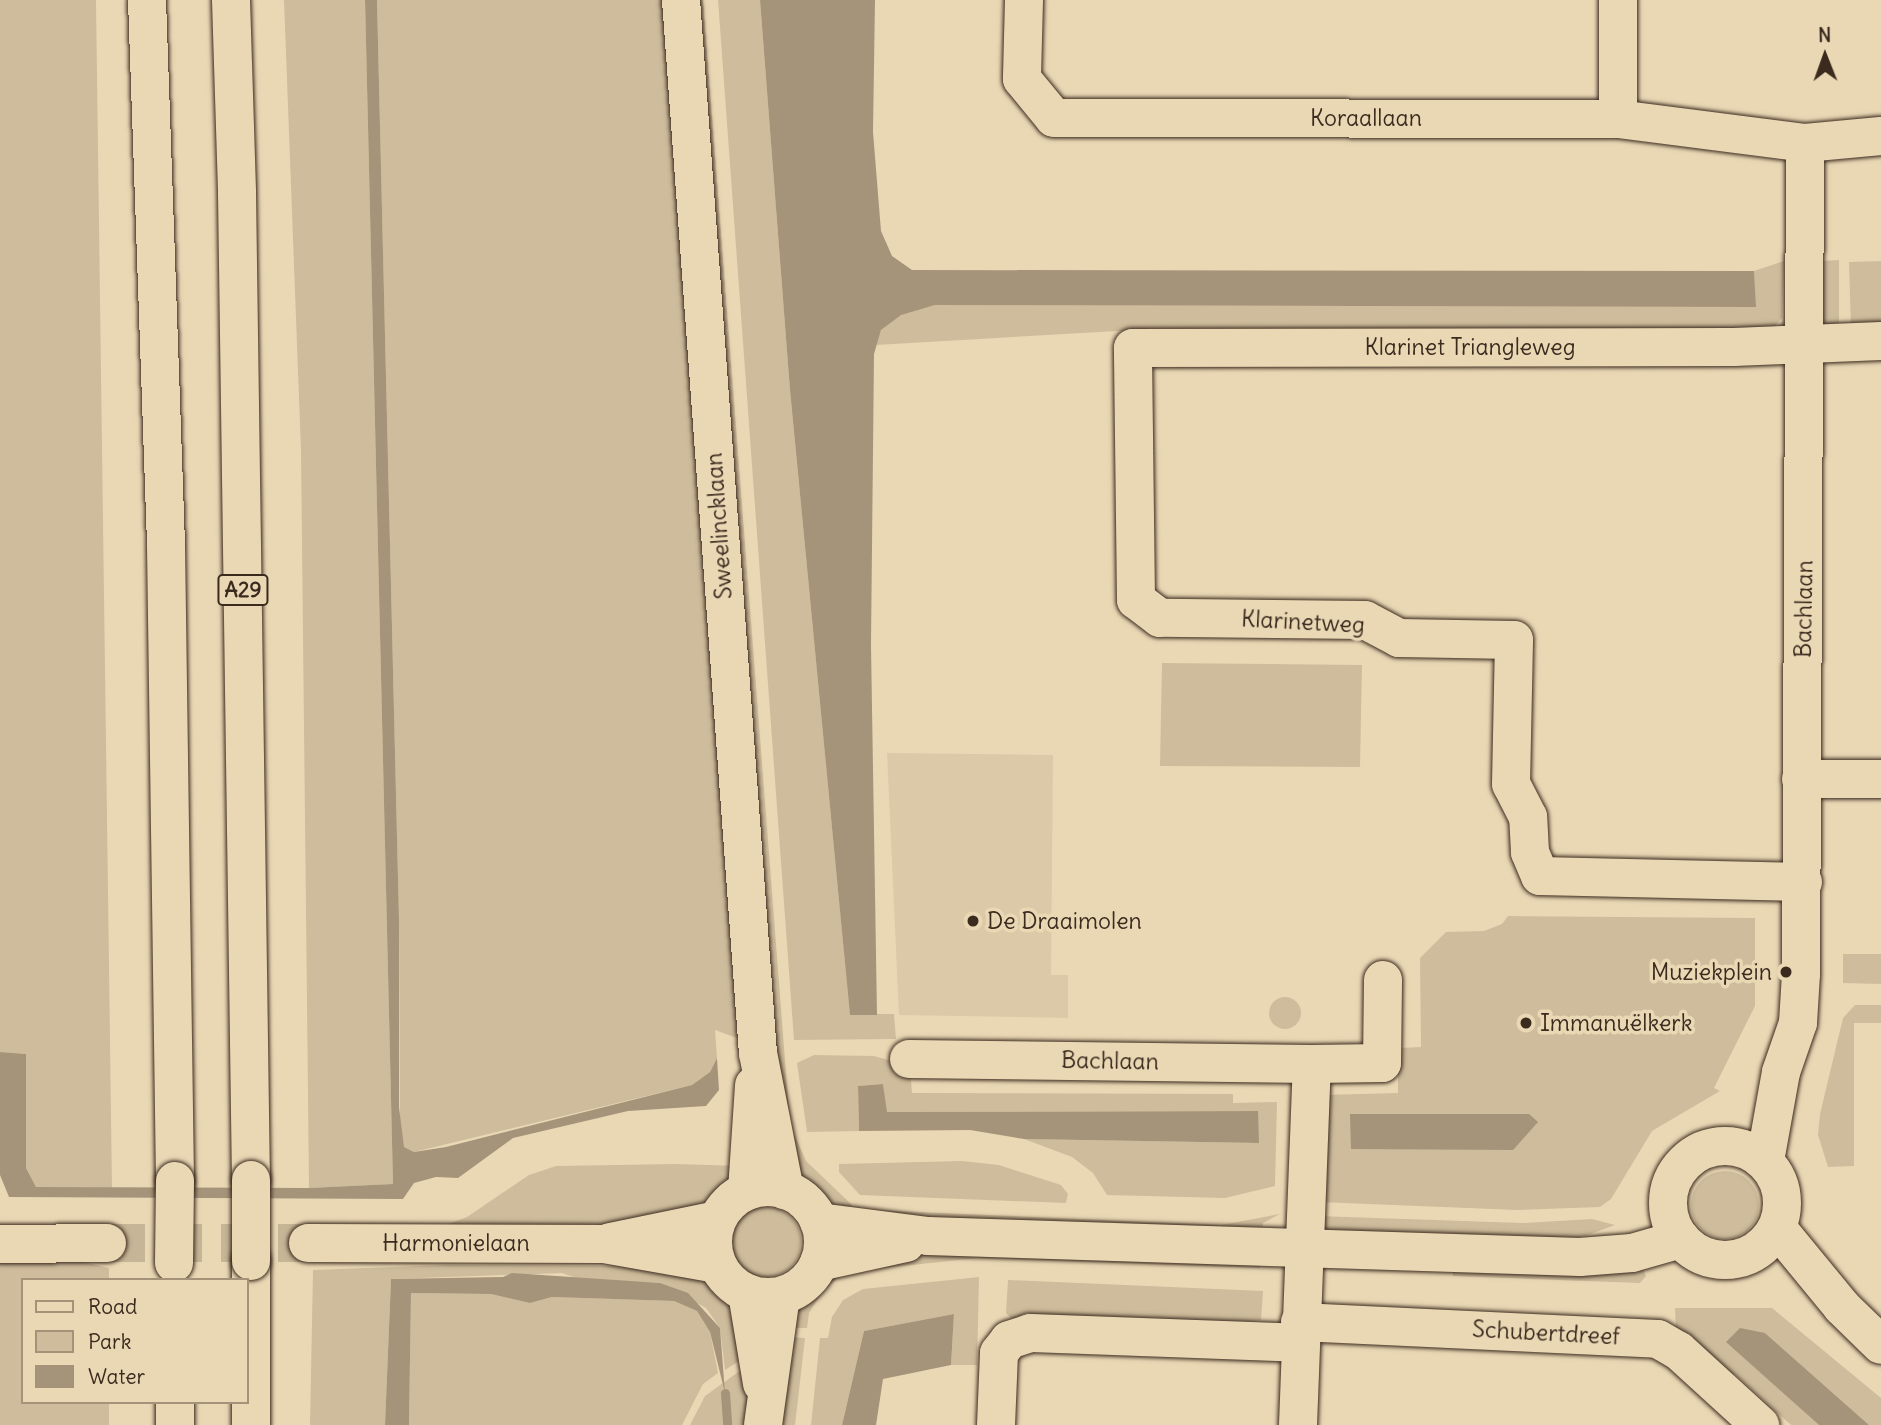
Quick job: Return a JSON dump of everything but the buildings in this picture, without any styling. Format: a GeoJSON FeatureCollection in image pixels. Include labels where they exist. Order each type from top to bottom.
{"type":"FeatureCollection","features":[{"type":"Feature","properties":{"kind":"main road"},"geometry":{"type":"LineString","coordinates":[[147,0],[167,559],[174,1271]]}},
{"type":"Feature","properties":{"kind":"main road","name":"A29"},"geometry":{"type":"LineString","coordinates":[[230,0],[237,192],[251,1180],[251,1425]]}},
{"type":"Feature","properties":{"kind":"main road","name":"Sweelincklaan"},"geometry":{"type":"LineString","coordinates":[[681,0],[758,1053],[785,1190]]}},
{"type":"Feature","properties":{"kind":"main road","name":"Koraallaan"},"geometry":{"type":"LineString","coordinates":[[1024,0],[1022,79],[1054,118],[1618,119],[1805,143],[1881,136]]}},
{"type":"Feature","properties":{"kind":"main road"},"geometry":{"type":"LineString","coordinates":[[1618,0],[1618,119]]}},
{"type":"Feature","properties":{"kind":"main road","name":"Bachlaan"},"geometry":{"type":"LineString","coordinates":[[1749,1154],[1751,1113],[1782,1072],[1798,1023],[1804,881],[1801,779],[1808,342],[1805,143]]}},
{"type":"Feature","properties":{"kind":"main road","name":"Klarinet Triangleweg"},"geometry":{"type":"LineString","coordinates":[[1133,348],[1734,347],[1881,341]]}},
{"type":"Feature","properties":{"kind":"main road","name":"Klarinetweg"},"geometry":{"type":"LineString","coordinates":[[1133,348],[1136,600],[1160,618],[1365,620],[1399,638],[1514,640],[1511,784],[1528,817],[1530,852],[1540,876],[1804,881]]}},
{"type":"Feature","properties":{"kind":"main road"},"geometry":{"type":"LineString","coordinates":[[1801,779],[1881,779]]}},
{"type":"Feature","properties":{"kind":"main road","name":"Bachlaan"},"geometry":{"type":"LineString","coordinates":[[909,1059],[1382,1063],[1383,980]]}},
{"type":"Feature","properties":{"kind":"main road","name":"Sweelincklaan"},"geometry":{"type":"LineString","coordinates":[[747,1191],[758,1053]]}},
{"type":"Feature","properties":{"kind":"main road"},"geometry":{"type":"LineString","coordinates":[[1298,1425],[1312,1064]]}},
{"type":"Feature","properties":{"kind":"main road"},"geometry":{"type":"LineString","coordinates":[[1700,1152],[1749,1154],[1782,1193],[1767,1240],[1725,1260],[1693,1251],[1675,1225],[1675,1176],[1685,1162],[1700,1152]]}},
{"type":"Feature","properties":{"kind":"main road"},"geometry":{"type":"LineString","coordinates":[[766,1187],[785,1190],[802,1199],[819,1222],[823,1242],[819,1262],[808,1280],[764,1294],[729,1281],[717,1264],[713,1242],[717,1220],[729,1203],[747,1191],[766,1187]]}},
{"type":"Feature","properties":{"kind":"main road","name":"Harmonielaan"},"geometry":{"type":"LineString","coordinates":[[604,1244],[717,1220]]}},
{"type":"Feature","properties":{"kind":"main road"},"geometry":{"type":"LineString","coordinates":[[819,1222],[928,1236],[1580,1257],[1632,1253],[1675,1225]]}},
{"type":"Feature","properties":{"kind":"main road"},"geometry":{"type":"LineString","coordinates":[[819,1262],[928,1236]]}},
{"type":"Feature","properties":{"kind":"main road"},"geometry":{"type":"LineString","coordinates":[[1767,1240],[1881,1345]]}},
{"type":"Feature","properties":{"kind":"main road"},"geometry":{"type":"LineString","coordinates":[[0,1244],[107,1243]]}},
{"type":"Feature","properties":{"kind":"main road","name":"Harmonielaan"},"geometry":{"type":"LineString","coordinates":[[308,1243],[604,1244],[717,1264]]}},
{"type":"Feature","properties":{"kind":"main road"},"geometry":{"type":"LineString","coordinates":[[764,1294],[774,1361],[764,1408]]}},
{"type":"Feature","properties":{"kind":"main road","name":"Schubertdreef"},"geometry":{"type":"LineString","coordinates":[[996,1425],[999,1353],[1009,1340],[1030,1333],[1300,1333],[1658,1339],[1679,1351],[1760,1425]]}},
{"type":"Feature","properties":{"kind":"main road"},"geometry":{"type":"LineString","coordinates":[[174,1404],[175,1425]]}},
{"type":"Feature","properties":{"kind":"shaded area","name":"De Draaimolen"},"geometry":{"type":"Polygon","coordinates":[[[887,753],[1053,755],[1051,975],[1068,975],[1068,1018],[899,1015],[887,753]]]}},
{"type":"Feature","properties":{"kind":"green space"},"geometry":{"type":"Polygon","coordinates":[[[0,0],[96,0],[112,1188],[36,1187],[26,1168],[26,1054],[0,1052],[0,0]]]}},
{"type":"Feature","properties":{"kind":"green space"},"geometry":{"type":"Polygon","coordinates":[[[284,0],[365,0],[393,1184],[309,1188],[301,451],[284,0]]]}},
{"type":"Feature","properties":{"kind":"green space"},"geometry":{"type":"Polygon","coordinates":[[[377,0],[666,0],[742,1040],[715,1030],[717,1058],[710,1072],[692,1085],[414,1152],[404,1147],[400,1128],[399,920],[377,0]]]}},
{"type":"Feature","properties":{"kind":"green space"},"geometry":{"type":"Polygon","coordinates":[[[694,0],[703,0],[790,1125],[806,1161],[851,1204],[855,1217],[821,1204],[801,1183],[782,1129],[694,0]]]}},
{"type":"Feature","properties":{"kind":"green space"},"geometry":{"type":"Polygon","coordinates":[[[718,0],[760,0],[790,390],[850,1014],[894,1014],[896,1039],[794,1040],[718,0]]]}},
{"type":"Feature","properties":{"kind":"green space"},"geometry":{"type":"Polygon","coordinates":[[[1839,260],[1839,328],[1829,329],[1820,316],[1821,261],[1839,260]]]}},
{"type":"Feature","properties":{"kind":"green space"},"geometry":{"type":"Polygon","coordinates":[[[1784,261],[1782,318],[1771,330],[1117,331],[876,345],[881,330],[901,314],[935,305],[1755,307],[1754,271],[1784,261]]]}},
{"type":"Feature","properties":{"kind":"green space"},"geometry":{"type":"Polygon","coordinates":[[[1881,261],[1881,332],[1851,330],[1849,262],[1881,261]]]}},
{"type":"Feature","properties":{"kind":"green space"},"geometry":{"type":"Polygon","coordinates":[[[1162,663],[1362,665],[1360,767],[1160,766],[1162,663]]]}},
{"type":"Feature","properties":{"kind":"green space"},"geometry":{"type":"Polygon","coordinates":[[[1508,916],[1755,918],[1755,1006],[1714,1088],[1720,1091],[1652,1131],[1611,1199],[1600,1207],[1517,1210],[1319,1202],[1323,1095],[1398,1093],[1398,1048],[1421,1047],[1420,958],[1446,932],[1484,931],[1502,924],[1508,916]]]}},
{"type":"Feature","properties":{"kind":"green space"},"geometry":{"type":"Polygon","coordinates":[[[1843,954],[1881,954],[1881,984],[1843,983],[1843,954]]]}},
{"type":"Feature","properties":{"kind":"green space"},"geometry":{"type":"Polygon","coordinates":[[[1285,997],[1296,1002],[1301,1013],[1296,1024],[1285,1029],[1274,1024],[1269,1013],[1274,1002],[1285,997]]]}},
{"type":"Feature","properties":{"kind":"green space"},"geometry":{"type":"Polygon","coordinates":[[[1855,1005],[1881,1005],[1881,1023],[1854,1023],[1854,1166],[1828,1167],[1818,1135],[1820,1114],[1843,1018],[1855,1005]]]}},
{"type":"Feature","properties":{"kind":"green space"},"geometry":{"type":"Polygon","coordinates":[[[814,1055],[874,1056],[910,1066],[912,1093],[1233,1094],[1233,1103],[1277,1102],[1275,1186],[1225,1198],[1107,1195],[1093,1173],[1072,1157],[1024,1139],[1258,1143],[1257,1111],[886,1112],[883,1084],[858,1086],[859,1131],[807,1132],[797,1063],[814,1055]]]}},
{"type":"Feature","properties":{"kind":"green space"},"geometry":{"type":"Polygon","coordinates":[[[962,1161],[999,1165],[1061,1185],[1068,1194],[1066,1203],[860,1195],[839,1172],[839,1164],[962,1161]]]}},
{"type":"Feature","properties":{"kind":"green space"},"geometry":{"type":"Polygon","coordinates":[[[556,1166],[741,1166],[725,1190],[696,1209],[628,1224],[446,1225],[467,1217],[529,1175],[556,1166]]]}},
{"type":"Feature","properties":{"kind":"green space"},"geometry":{"type":"Polygon","coordinates":[[[1718,1171],[1732,1171],[1744,1176],[1754,1186],[1759,1205],[1754,1224],[1744,1234],[1732,1239],[1718,1239],[1706,1234],[1696,1224],[1691,1212],[1691,1198],[1696,1186],[1706,1176],[1718,1171]]]}},
{"type":"Feature","properties":{"kind":"green space"},"geometry":{"type":"Polygon","coordinates":[[[766,1207],[791,1217],[801,1242],[791,1267],[766,1277],[741,1267],[731,1242],[741,1217],[766,1207]]]}},
{"type":"Feature","properties":{"kind":"green space"},"geometry":{"type":"Polygon","coordinates":[[[872,1210],[1221,1225],[1280,1214],[1263,1223],[1262,1233],[869,1218],[872,1210]]]}},
{"type":"Feature","properties":{"kind":"green space"},"geometry":{"type":"Polygon","coordinates":[[[1318,1216],[1522,1223],[1592,1219],[1615,1225],[1585,1236],[1539,1244],[1333,1236],[1323,1229],[1318,1216]]]}},
{"type":"Feature","properties":{"kind":"green space"},"geometry":{"type":"Polygon","coordinates":[[[922,1254],[1261,1260],[1260,1268],[978,1258],[874,1269],[922,1254]]]}},
{"type":"Feature","properties":{"kind":"green space"},"geometry":{"type":"Polygon","coordinates":[[[75,1260],[109,1268],[109,1278],[21,1278],[21,1404],[109,1404],[109,1425],[0,1425],[0,1261],[75,1260]]]}},
{"type":"Feature","properties":{"kind":"green space"},"geometry":{"type":"Polygon","coordinates":[[[1639,1260],[1646,1276],[1640,1283],[1453,1276],[1452,1268],[1639,1260]]]}},
{"type":"Feature","properties":{"kind":"green space"},"geometry":{"type":"Polygon","coordinates":[[[449,1265],[654,1266],[695,1277],[715,1289],[737,1312],[747,1356],[725,1370],[720,1328],[706,1308],[660,1283],[582,1280],[562,1273],[391,1279],[385,1425],[310,1425],[313,1270],[449,1265]]]}},
{"type":"Feature","properties":{"kind":"green space"},"geometry":{"type":"Polygon","coordinates":[[[856,1265],[824,1289],[809,1313],[807,1328],[789,1328],[795,1304],[814,1284],[833,1271],[856,1265]]]}},
{"type":"Feature","properties":{"kind":"green space"},"geometry":{"type":"Polygon","coordinates":[[[979,1277],[977,1365],[951,1365],[954,1314],[864,1331],[842,1425],[811,1425],[820,1338],[828,1338],[832,1317],[843,1300],[863,1289],[979,1277]]]}},
{"type":"Feature","properties":{"kind":"green space"},"geometry":{"type":"Polygon","coordinates":[[[1008,1280],[1263,1291],[1261,1320],[1251,1321],[1250,1329],[1016,1323],[1006,1313],[1008,1280]]]}},
{"type":"Feature","properties":{"kind":"green space"},"geometry":{"type":"Polygon","coordinates":[[[411,1293],[491,1294],[530,1303],[552,1297],[674,1301],[697,1311],[710,1332],[718,1373],[703,1384],[682,1425],[409,1425],[411,1293]]]}},
{"type":"Feature","properties":{"kind":"green space"},"geometry":{"type":"Polygon","coordinates":[[[1675,1308],[1772,1308],[1881,1398],[1881,1425],[1869,1425],[1765,1333],[1727,1342],[1819,1425],[1791,1425],[1735,1374],[1720,1375],[1676,1333],[1675,1308]]]}},
{"type":"Feature","properties":{"kind":"green space"},"geometry":{"type":"Polygon","coordinates":[[[786,1337],[805,1338],[795,1425],[781,1425],[786,1337]]]}},
{"type":"Feature","properties":{"kind":"green space"},"geometry":{"type":"Polygon","coordinates":[[[748,1365],[748,1425],[690,1425],[705,1396],[748,1365]]]}},
{"type":"Feature","properties":{"kind":"water"},"geometry":{"type":"Polygon","coordinates":[[[365,0],[377,0],[399,920],[399,1107],[404,1147],[414,1152],[446,1147],[692,1085],[710,1072],[717,1058],[719,1090],[706,1106],[628,1111],[513,1138],[458,1178],[436,1177],[414,1183],[403,1199],[9,1197],[0,1175],[0,1052],[26,1054],[26,1168],[36,1187],[309,1188],[393,1184],[365,0]]]}},
{"type":"Feature","properties":{"kind":"water"},"geometry":{"type":"Polygon","coordinates":[[[760,0],[875,0],[873,132],[881,231],[892,256],[912,270],[1754,271],[1756,307],[935,305],[901,315],[881,330],[874,354],[871,645],[877,1015],[850,1015],[790,390],[760,0]]]}},
{"type":"Feature","properties":{"kind":"water"},"geometry":{"type":"Polygon","coordinates":[[[883,1084],[887,1112],[1258,1111],[1259,1143],[1024,1139],[970,1130],[859,1131],[858,1086],[883,1084]]]}},
{"type":"Feature","properties":{"kind":"water"},"geometry":{"type":"Polygon","coordinates":[[[1350,1114],[1529,1114],[1538,1122],[1513,1150],[1351,1149],[1350,1114]]]}},
{"type":"Feature","properties":{"kind":"water"},"geometry":{"type":"Polygon","coordinates":[[[512,1273],[660,1283],[688,1293],[720,1328],[725,1393],[710,1332],[697,1311],[674,1301],[552,1297],[530,1303],[491,1294],[411,1293],[409,1425],[385,1425],[391,1279],[503,1277],[512,1273]]]}},
{"type":"Feature","properties":{"kind":"water"},"geometry":{"type":"Polygon","coordinates":[[[954,1314],[951,1365],[883,1379],[876,1425],[842,1425],[864,1331],[954,1314]]]}},
{"type":"Feature","properties":{"kind":"water"},"geometry":{"type":"Polygon","coordinates":[[[1740,1328],[1765,1333],[1869,1425],[1819,1425],[1726,1342],[1740,1328]]]}},
{"type":"Feature","properties":{"kind":"waterway"},"geometry":{"type":"LineString","coordinates":[[725,1393],[727,1425]]}},
{"type":"Feature","properties":{"kind":"tunnel"},"geometry":{"type":"LineString","coordinates":[[107,1243],[308,1243]]}},
{"type":"Feature","properties":{"kind":"place","name":"De Draaimolen"},"geometry":{"type":"Point","coordinates":[973,921]}},
{"type":"Feature","properties":{"kind":"place","name":"Muziekplein"},"geometry":{"type":"Point","coordinates":[1786,972]}},
{"type":"Feature","properties":{"kind":"place","name":"Immanuëlkerk"},"geometry":{"type":"Point","coordinates":[1526,1023]}}]}
